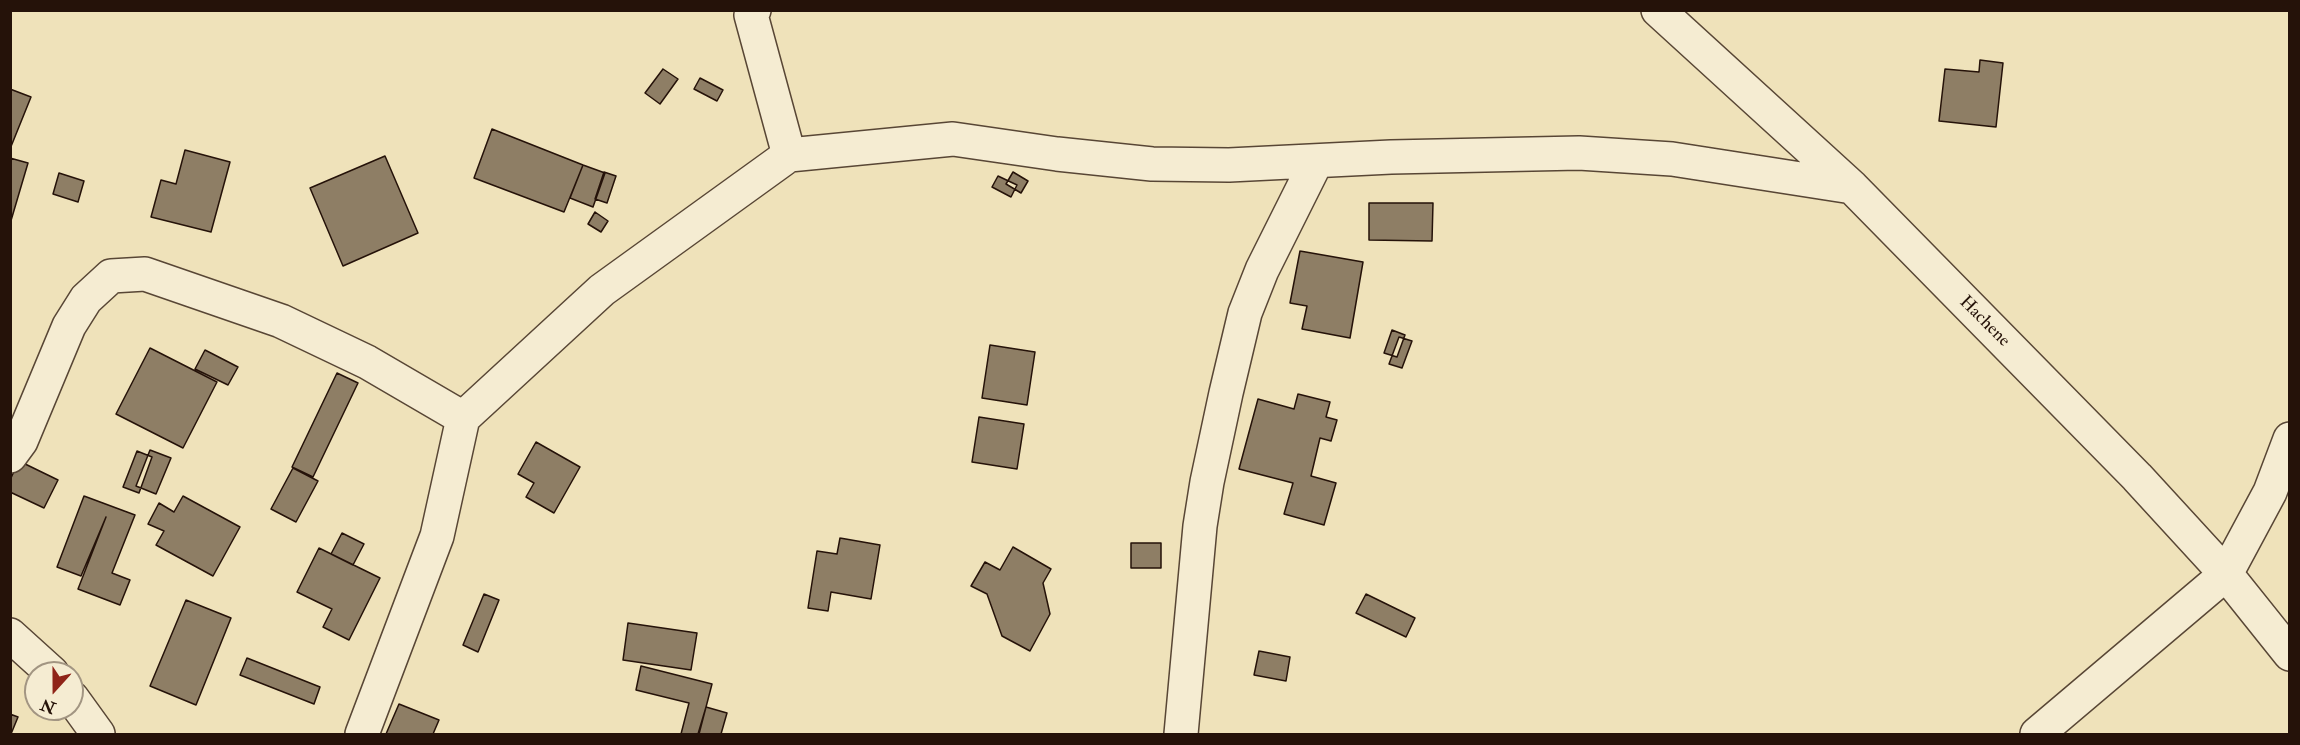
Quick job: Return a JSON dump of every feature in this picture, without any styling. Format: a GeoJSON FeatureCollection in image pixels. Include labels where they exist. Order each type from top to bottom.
{"type":"FeatureCollection","features":[{"type":"Feature","properties":{"kind":"street"},"geometry":{"type":"LineString","coordinates":[[754,10],[751,15],[789,155]]}},
{"type":"Feature","properties":{"kind":"street","name":"Hachene"},"geometry":{"type":"LineString","coordinates":[[1658,10],[1852,187],[2137,477],[2226,574],[2289,654]]}},
{"type":"Feature","properties":{"kind":"street"},"geometry":{"type":"LineString","coordinates":[[362,735],[437,536],[463,417],[602,290],[789,155],[952,139],[1057,154],[1152,164],[1229,165],[1391,157],[1579,153],[1672,159],[1852,187]]}},
{"type":"Feature","properties":{"kind":"street"},"geometry":{"type":"LineString","coordinates":[[1181,735],[1200,526],[1226,393],[1245,314],[1262,270],[1316,162]]}},
{"type":"Feature","properties":{"kind":"street"},"geometry":{"type":"LineString","coordinates":[[10,456],[21,441],[69,326],[86,298],[111,276],[145,274],[281,321],[367,362],[463,417]]}},
{"type":"Feature","properties":{"kind":"street"},"geometry":{"type":"LineString","coordinates":[[2037,735],[2226,574],[2270,492],[2289,440]]}},
{"type":"Feature","properties":{"kind":"street"},"geometry":{"type":"LineString","coordinates":[[10,635],[39,661]]}},
{"type":"Feature","properties":{"kind":"street"},"geometry":{"type":"LineString","coordinates":[[84,715],[98,735]]}},
{"type":"Feature","properties":{"kind":"building"},"geometry":{"type":"Polygon","coordinates":[[[1980,60],[2003,63],[1996,127],[1939,121],[1945,69],[1979,72],[1980,60]]]}},
{"type":"Feature","properties":{"kind":"building"},"geometry":{"type":"Polygon","coordinates":[[[663,69],[678,79],[660,104],[645,93],[663,69]]]}},
{"type":"Feature","properties":{"kind":"building"},"geometry":{"type":"Polygon","coordinates":[[[700,78],[723,90],[717,101],[694,89],[700,78]]]}},
{"type":"Feature","properties":{"kind":"building"},"geometry":{"type":"Polygon","coordinates":[[[10,89],[31,97],[10,149],[10,89]]]}},
{"type":"Feature","properties":{"kind":"building"},"geometry":{"type":"Polygon","coordinates":[[[492,129],[583,165],[564,212],[474,178],[492,129]]]}},
{"type":"Feature","properties":{"kind":"building"},"geometry":{"type":"Polygon","coordinates":[[[185,150],[230,162],[211,232],[151,217],[161,180],[176,184],[185,150]]]}},
{"type":"Feature","properties":{"kind":"building"},"geometry":{"type":"Polygon","coordinates":[[[385,156],[418,233],[343,266],[310,188],[385,156]]]}},
{"type":"Feature","properties":{"kind":"building"},"geometry":{"type":"Polygon","coordinates":[[[10,158],[28,163],[10,224],[10,158]]]}},
{"type":"Feature","properties":{"kind":"building"},"geometry":{"type":"Polygon","coordinates":[[[583,165],[605,173],[593,207],[570,198],[583,165]]]}},
{"type":"Feature","properties":{"kind":"building"},"geometry":{"type":"Polygon","coordinates":[[[604,172],[616,176],[607,203],[595,199],[604,172]]]}},
{"type":"Feature","properties":{"kind":"building"},"geometry":{"type":"Polygon","coordinates":[[[1013,172],[1028,181],[1021,193],[1006,184],[1013,172]]]}},
{"type":"Feature","properties":{"kind":"building"},"geometry":{"type":"Polygon","coordinates":[[[59,173],[84,181],[78,202],[53,194],[59,173]]]}},
{"type":"Feature","properties":{"kind":"building"},"geometry":{"type":"Polygon","coordinates":[[[998,176],[1017,185],[1011,197],[992,187],[998,176]]]}},
{"type":"Feature","properties":{"kind":"building"},"geometry":{"type":"Polygon","coordinates":[[[1369,203],[1433,203],[1432,241],[1369,240],[1369,203]]]}},
{"type":"Feature","properties":{"kind":"building"},"geometry":{"type":"Polygon","coordinates":[[[595,212],[608,221],[601,232],[588,224],[595,212]]]}},
{"type":"Feature","properties":{"kind":"building"},"geometry":{"type":"Polygon","coordinates":[[[1300,251],[1363,262],[1350,338],[1302,329],[1307,306],[1290,303],[1300,251]]]}},
{"type":"Feature","properties":{"kind":"building"},"geometry":{"type":"Polygon","coordinates":[[[1392,330],[1405,335],[1397,357],[1384,353],[1392,330]]]}},
{"type":"Feature","properties":{"kind":"building"},"geometry":{"type":"Polygon","coordinates":[[[1399,337],[1412,341],[1402,368],[1389,364],[1399,337]]]}},
{"type":"Feature","properties":{"kind":"building"},"geometry":{"type":"Polygon","coordinates":[[[990,345],[1035,352],[1027,405],[982,398],[990,345]]]}},
{"type":"Feature","properties":{"kind":"building"},"geometry":{"type":"Polygon","coordinates":[[[150,348],[217,382],[183,448],[116,414],[150,348]]]}},
{"type":"Feature","properties":{"kind":"building"},"geometry":{"type":"Polygon","coordinates":[[[205,350],[238,367],[228,385],[195,369],[205,350]]]}},
{"type":"Feature","properties":{"kind":"building"},"geometry":{"type":"Polygon","coordinates":[[[337,373],[358,383],[313,477],[292,467],[337,373]]]}},
{"type":"Feature","properties":{"kind":"building"},"geometry":{"type":"Polygon","coordinates":[[[1298,394],[1330,402],[1326,417],[1337,420],[1331,441],[1320,438],[1311,476],[1336,483],[1324,525],[1284,514],[1293,483],[1239,469],[1258,399],[1294,409],[1298,394]]]}},
{"type":"Feature","properties":{"kind":"building"},"geometry":{"type":"Polygon","coordinates":[[[979,417],[1024,424],[1017,469],[972,462],[979,417]]]}},
{"type":"Feature","properties":{"kind":"building"},"geometry":{"type":"Polygon","coordinates":[[[536,442],[580,467],[554,513],[526,497],[534,483],[518,474],[536,442]]]}},
{"type":"Feature","properties":{"kind":"building"},"geometry":{"type":"Polygon","coordinates":[[[150,450],[171,458],[156,494],[136,486],[150,450]]]}},
{"type":"Feature","properties":{"kind":"building"},"geometry":{"type":"Polygon","coordinates":[[[137,451],[152,457],[139,493],[123,487],[137,451]]]}},
{"type":"Feature","properties":{"kind":"building"},"geometry":{"type":"Polygon","coordinates":[[[19,461],[58,480],[44,508],[10,492],[10,480],[19,461]]]}},
{"type":"Feature","properties":{"kind":"building"},"geometry":{"type":"Polygon","coordinates":[[[293,468],[318,481],[296,522],[271,509],[293,468]]]}},
{"type":"Feature","properties":{"kind":"building"},"geometry":{"type":"Polygon","coordinates":[[[84,496],[135,515],[112,573],[130,580],[120,605],[78,589],[106,517],[81,576],[57,567],[84,496]]]}},
{"type":"Feature","properties":{"kind":"building"},"geometry":{"type":"Polygon","coordinates":[[[183,496],[240,527],[213,576],[156,545],[164,531],[148,524],[159,503],[174,512],[183,496]]]}},
{"type":"Feature","properties":{"kind":"building"},"geometry":{"type":"Polygon","coordinates":[[[342,533],[364,544],[353,565],[331,554],[342,533]]]}},
{"type":"Feature","properties":{"kind":"building"},"geometry":{"type":"Polygon","coordinates":[[[840,538],[880,545],[871,599],[831,592],[828,611],[808,608],[817,551],[837,554],[840,538]]]}},
{"type":"Feature","properties":{"kind":"building"},"geometry":{"type":"Polygon","coordinates":[[[1131,543],[1161,543],[1161,568],[1131,568],[1131,543]]]}},
{"type":"Feature","properties":{"kind":"building"},"geometry":{"type":"Polygon","coordinates":[[[1013,547],[1051,569],[1043,583],[1050,614],[1030,651],[1002,636],[987,594],[971,586],[985,562],[1000,570],[1013,547]]]}},
{"type":"Feature","properties":{"kind":"building"},"geometry":{"type":"Polygon","coordinates":[[[319,548],[380,578],[349,640],[323,627],[332,609],[297,592],[319,548]]]}},
{"type":"Feature","properties":{"kind":"building"},"geometry":{"type":"Polygon","coordinates":[[[484,594],[499,600],[478,652],[463,645],[484,594]]]}},
{"type":"Feature","properties":{"kind":"building"},"geometry":{"type":"Polygon","coordinates":[[[1366,594],[1415,618],[1406,637],[1356,613],[1366,594]]]}},
{"type":"Feature","properties":{"kind":"building"},"geometry":{"type":"Polygon","coordinates":[[[186,600],[231,618],[196,705],[150,686],[186,600]]]}},
{"type":"Feature","properties":{"kind":"building"},"geometry":{"type":"Polygon","coordinates":[[[628,623],[697,633],[691,670],[623,660],[628,623]]]}},
{"type":"Feature","properties":{"kind":"building"},"geometry":{"type":"Polygon","coordinates":[[[1259,651],[1290,657],[1286,681],[1254,675],[1259,651]]]}},
{"type":"Feature","properties":{"kind":"building"},"geometry":{"type":"Polygon","coordinates":[[[247,658],[320,687],[314,704],[240,675],[247,658]]]}},
{"type":"Feature","properties":{"kind":"building"},"geometry":{"type":"Polygon","coordinates":[[[641,666],[712,684],[699,734],[681,734],[689,703],[636,690],[641,666]]]}},
{"type":"Feature","properties":{"kind":"building"},"geometry":{"type":"Polygon","coordinates":[[[399,704],[439,720],[433,734],[386,734],[399,704]]]}},
{"type":"Feature","properties":{"kind":"building"},"geometry":{"type":"Polygon","coordinates":[[[706,707],[727,713],[721,734],[698,734],[706,707]]]}},
{"type":"Feature","properties":{"kind":"building"},"geometry":{"type":"Polygon","coordinates":[[[10,714],[18,717],[11,734],[10,734],[10,714]]]}}]}
